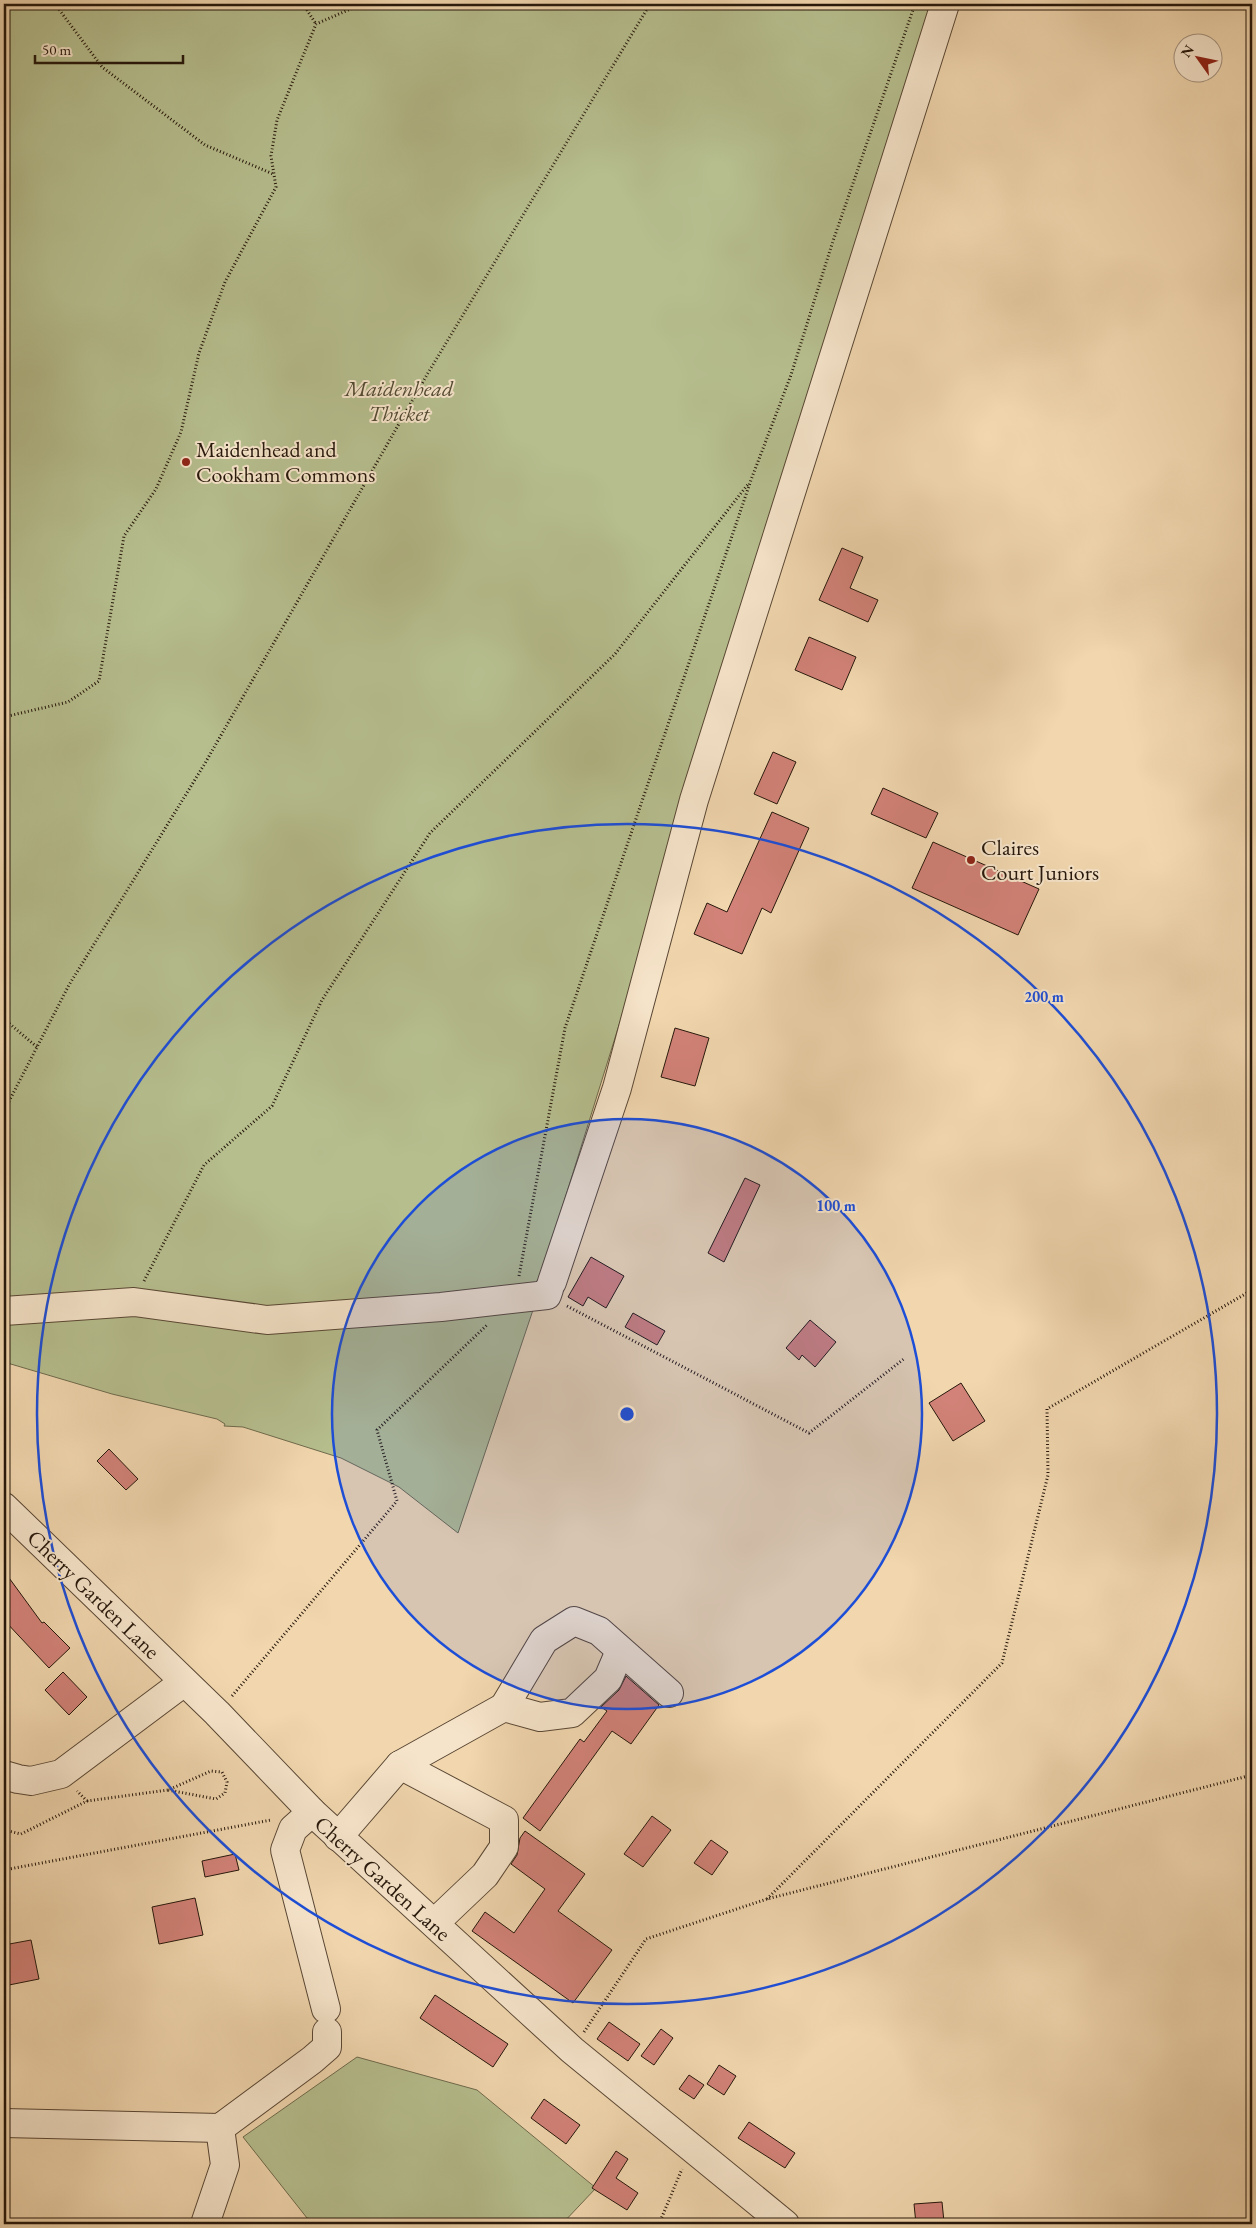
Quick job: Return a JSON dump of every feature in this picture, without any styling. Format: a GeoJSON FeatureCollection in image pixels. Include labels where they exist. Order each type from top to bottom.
{"type":"FeatureCollection","features":[{"type":"Feature","properties":{"kind":"street"},"geometry":{"type":"LineString","coordinates":[[4,1311],[134,1302],[267,1320],[441,1307],[514,1299],[549,1289],[617,1088],[694,800],[726,704],[945,4]]}},
{"type":"Feature","properties":{"kind":"street","name":"Cherry Garden Lane"},"geometry":{"type":"LineString","coordinates":[[4,1507],[217,1714],[338,1837],[572,2050],[785,2224]]}},
{"type":"Feature","properties":{"kind":"street"},"geometry":{"type":"LineString","coordinates":[[338,1837],[400,1765],[504,1707],[544,1640],[574,1621],[599,1631],[669,1693]]}},
{"type":"Feature","properties":{"kind":"street"},"geometry":{"type":"LineString","coordinates":[[504,1707],[540,1717],[572,1713],[608,1679],[620,1651]]}},
{"type":"Feature","properties":{"kind":"street"},"geometry":{"type":"LineString","coordinates":[[4,1774],[18,1779],[31,1780],[61,1774],[184,1682]]}},
{"type":"Feature","properties":{"kind":"street"},"geometry":{"type":"LineString","coordinates":[[400,1765],[504,1820],[504,1847],[485,1875],[444,1914]]}},
{"type":"Feature","properties":{"kind":"street"},"geometry":{"type":"LineString","coordinates":[[4,2123],[220,2128],[327,2047],[327,2020],[285,1850],[293,1829],[312,1812]]}},
{"type":"Feature","properties":{"kind":"street"},"geometry":{"type":"LineString","coordinates":[[204,2224],[225,2165],[220,2128]]}},
{"type":"Feature","properties":{"kind":"path"},"geometry":{"type":"LineString","coordinates":[[55,4],[102,67],[205,145],[274,175]]}},
{"type":"Feature","properties":{"kind":"path"},"geometry":{"type":"LineString","coordinates":[[303,4],[316,24]]}},
{"type":"Feature","properties":{"kind":"path"},"geometry":{"type":"LineString","coordinates":[[4,717],[68,702],[99,681],[124,536],[156,489],[180,432],[199,353],[225,282],[276,187],[271,156],[277,120],[316,24],[362,4]]}},
{"type":"Feature","properties":{"kind":"path"},"geometry":{"type":"LineString","coordinates":[[4,1111],[70,985],[204,765],[428,373],[650,4]]}},
{"type":"Feature","properties":{"kind":"path"},"geometry":{"type":"LineString","coordinates":[[217,1714],[397,1501],[377,1430],[514,1299],[565,1028],[751,480],[791,375],[832,244],[915,4]]}},
{"type":"Feature","properties":{"kind":"path"},"geometry":{"type":"LineString","coordinates":[[134,1302],[204,1165],[272,1106],[322,1000],[430,833],[615,654],[751,480]]}},
{"type":"Feature","properties":{"kind":"path"},"geometry":{"type":"LineString","coordinates":[[4,1019],[37,1047]]}},
{"type":"Feature","properties":{"kind":"path"},"geometry":{"type":"LineString","coordinates":[[549,1289],[809,1433],[905,1358]]}},
{"type":"Feature","properties":{"kind":"path"},"geometry":{"type":"LineString","coordinates":[[767,1898],[1002,1663],[1048,1475],[1047,1409],[1252,1290]]}},
{"type":"Feature","properties":{"kind":"path"},"geometry":{"type":"LineString","coordinates":[[87,1801],[168,1790],[211,1771],[222,1772],[227,1782],[226,1793],[216,1799],[168,1790]]}},
{"type":"Feature","properties":{"kind":"path"},"geometry":{"type":"LineString","coordinates":[[572,2050],[646,1939],[767,1898],[1252,1775]]}},
{"type":"Feature","properties":{"kind":"path"},"geometry":{"type":"LineString","coordinates":[[4,1870],[274,1820]]}},
{"type":"Feature","properties":{"kind":"path"},"geometry":{"type":"LineString","coordinates":[[659,2224],[691,2147]]}},
{"type":"Feature","properties":{"kind":"green space","name":"Maidenhead Thicket"},"geometry":{"type":"Polygon","coordinates":[[[4,4],[937,4],[539,1282],[535,1304],[458,1533],[399,1487],[341,1458],[243,1427],[224,1426],[225,1424],[217,1419],[112,1394],[4,1362],[4,4]]]}},
{"type":"Feature","properties":{"kind":"green space"},"geometry":{"type":"Polygon","coordinates":[[[357,2057],[477,2090],[596,2188],[562,2224],[336,2224],[307,2218],[243,2137],[357,2057]]]}},
{"type":"Feature","properties":{"kind":"building"},"geometry":{"type":"Polygon","coordinates":[[[842,548],[863,557],[850,588],[878,600],[868,622],[819,600],[842,548]]]}},
{"type":"Feature","properties":{"kind":"building"},"geometry":{"type":"Polygon","coordinates":[[[809,637],[856,657],[842,690],[795,670],[809,637]]]}},
{"type":"Feature","properties":{"kind":"building"},"geometry":{"type":"Polygon","coordinates":[[[773,752],[796,762],[777,804],[754,794],[773,752]]]}},
{"type":"Feature","properties":{"kind":"building"},"geometry":{"type":"Polygon","coordinates":[[[883,788],[938,813],[926,838],[871,814],[883,788]]]}},
{"type":"Feature","properties":{"kind":"building"},"geometry":{"type":"Polygon","coordinates":[[[772,812],[809,828],[771,913],[762,908],[742,954],[694,934],[707,903],[727,912],[772,812]]]}},
{"type":"Feature","properties":{"kind":"building"},"geometry":{"type":"Polygon","coordinates":[[[933,842],[1039,889],[1018,935],[912,888],[933,842]]]}},
{"type":"Feature","properties":{"kind":"building"},"geometry":{"type":"Polygon","coordinates":[[[675,1028],[709,1038],[695,1086],[661,1077],[675,1028]]]}},
{"type":"Feature","properties":{"kind":"building"},"geometry":{"type":"Polygon","coordinates":[[[745,1178],[760,1185],[724,1262],[708,1253],[745,1178]]]}},
{"type":"Feature","properties":{"kind":"building"},"geometry":{"type":"Polygon","coordinates":[[[591,1257],[624,1276],[606,1308],[588,1297],[583,1306],[568,1297],[591,1257]]]}},
{"type":"Feature","properties":{"kind":"building"},"geometry":{"type":"Polygon","coordinates":[[[633,1313],[665,1331],[657,1345],[625,1327],[633,1313]]]}},
{"type":"Feature","properties":{"kind":"building"},"geometry":{"type":"Polygon","coordinates":[[[810,1320],[836,1342],[815,1367],[802,1355],[799,1360],[786,1348],[810,1320]]]}},
{"type":"Feature","properties":{"kind":"building"},"geometry":{"type":"Polygon","coordinates":[[[961,1383],[985,1421],[953,1441],[929,1403],[961,1383]]]}},
{"type":"Feature","properties":{"kind":"building"},"geometry":{"type":"Polygon","coordinates":[[[109,1449],[138,1479],[126,1490],[97,1461],[109,1449]]]}},
{"type":"Feature","properties":{"kind":"building"},"geometry":{"type":"Polygon","coordinates":[[[4,1571],[42,1623],[44,1622],[70,1648],[49,1668],[4,1620],[4,1571]]]}},
{"type":"Feature","properties":{"kind":"building"},"geometry":{"type":"Polygon","coordinates":[[[63,1672],[87,1697],[69,1715],[45,1690],[63,1672]]]}},
{"type":"Feature","properties":{"kind":"building"},"geometry":{"type":"Polygon","coordinates":[[[626,1676],[659,1705],[631,1744],[612,1731],[540,1831],[523,1818],[580,1739],[584,1742],[607,1711],[601,1707],[619,1690],[626,1676]]]}},
{"type":"Feature","properties":{"kind":"building"},"geometry":{"type":"Polygon","coordinates":[[[652,1816],[671,1830],[643,1867],[624,1854],[652,1816]]]}},
{"type":"Feature","properties":{"kind":"building"},"geometry":{"type":"Polygon","coordinates":[[[525,1831],[585,1874],[558,1911],[612,1950],[573,2003],[472,1931],[485,1912],[514,1933],[545,1889],[511,1864],[517,1855],[520,1838],[525,1831]]]}},
{"type":"Feature","properties":{"kind":"building"},"geometry":{"type":"Polygon","coordinates":[[[711,1840],[728,1852],[712,1875],[694,1863],[711,1840]]]}},
{"type":"Feature","properties":{"kind":"building"},"geometry":{"type":"Polygon","coordinates":[[[235,1854],[239,1870],[205,1877],[202,1861],[235,1854]]]}},
{"type":"Feature","properties":{"kind":"building"},"geometry":{"type":"Polygon","coordinates":[[[195,1898],[203,1935],[159,1944],[152,1907],[195,1898]]]}},
{"type":"Feature","properties":{"kind":"building"},"geometry":{"type":"Polygon","coordinates":[[[31,1940],[39,1979],[4,1986],[4,1945],[31,1940]]]}},
{"type":"Feature","properties":{"kind":"building"},"geometry":{"type":"Polygon","coordinates":[[[435,1995],[508,2044],[493,2067],[420,2018],[435,1995]]]}},
{"type":"Feature","properties":{"kind":"building"},"geometry":{"type":"Polygon","coordinates":[[[609,2022],[640,2044],[628,2061],[597,2039],[609,2022]]]}},
{"type":"Feature","properties":{"kind":"building"},"geometry":{"type":"Polygon","coordinates":[[[661,2029],[673,2038],[654,2065],[641,2056],[661,2029]]]}},
{"type":"Feature","properties":{"kind":"building"},"geometry":{"type":"Polygon","coordinates":[[[719,2065],[736,2076],[724,2095],[707,2084],[719,2065]]]}},
{"type":"Feature","properties":{"kind":"building"},"geometry":{"type":"Polygon","coordinates":[[[689,2075],[704,2085],[694,2099],[679,2089],[689,2075]]]}},
{"type":"Feature","properties":{"kind":"building"},"geometry":{"type":"Polygon","coordinates":[[[544,2099],[580,2125],[566,2144],[531,2118],[544,2099]]]}},
{"type":"Feature","properties":{"kind":"building"},"geometry":{"type":"Polygon","coordinates":[[[749,2122],[795,2153],[785,2168],[738,2138],[749,2122]]]}},
{"type":"Feature","properties":{"kind":"building"},"geometry":{"type":"Polygon","coordinates":[[[616,2151],[628,2159],[616,2178],[638,2193],[627,2210],[592,2188],[616,2151]]]}},
{"type":"Feature","properties":{"kind":"building"},"geometry":{"type":"Polygon","coordinates":[[[942,2202],[944,2222],[916,2224],[914,2204],[942,2202]]]}},
{"type":"Feature","properties":{"kind":"place","name":"Maidenhead and Cookham Commons"},"geometry":{"type":"Point","coordinates":[186,462]}},
{"type":"Feature","properties":{"kind":"place","name":"Claires Court Juniors"},"geometry":{"type":"Point","coordinates":[971,860]}}]}
